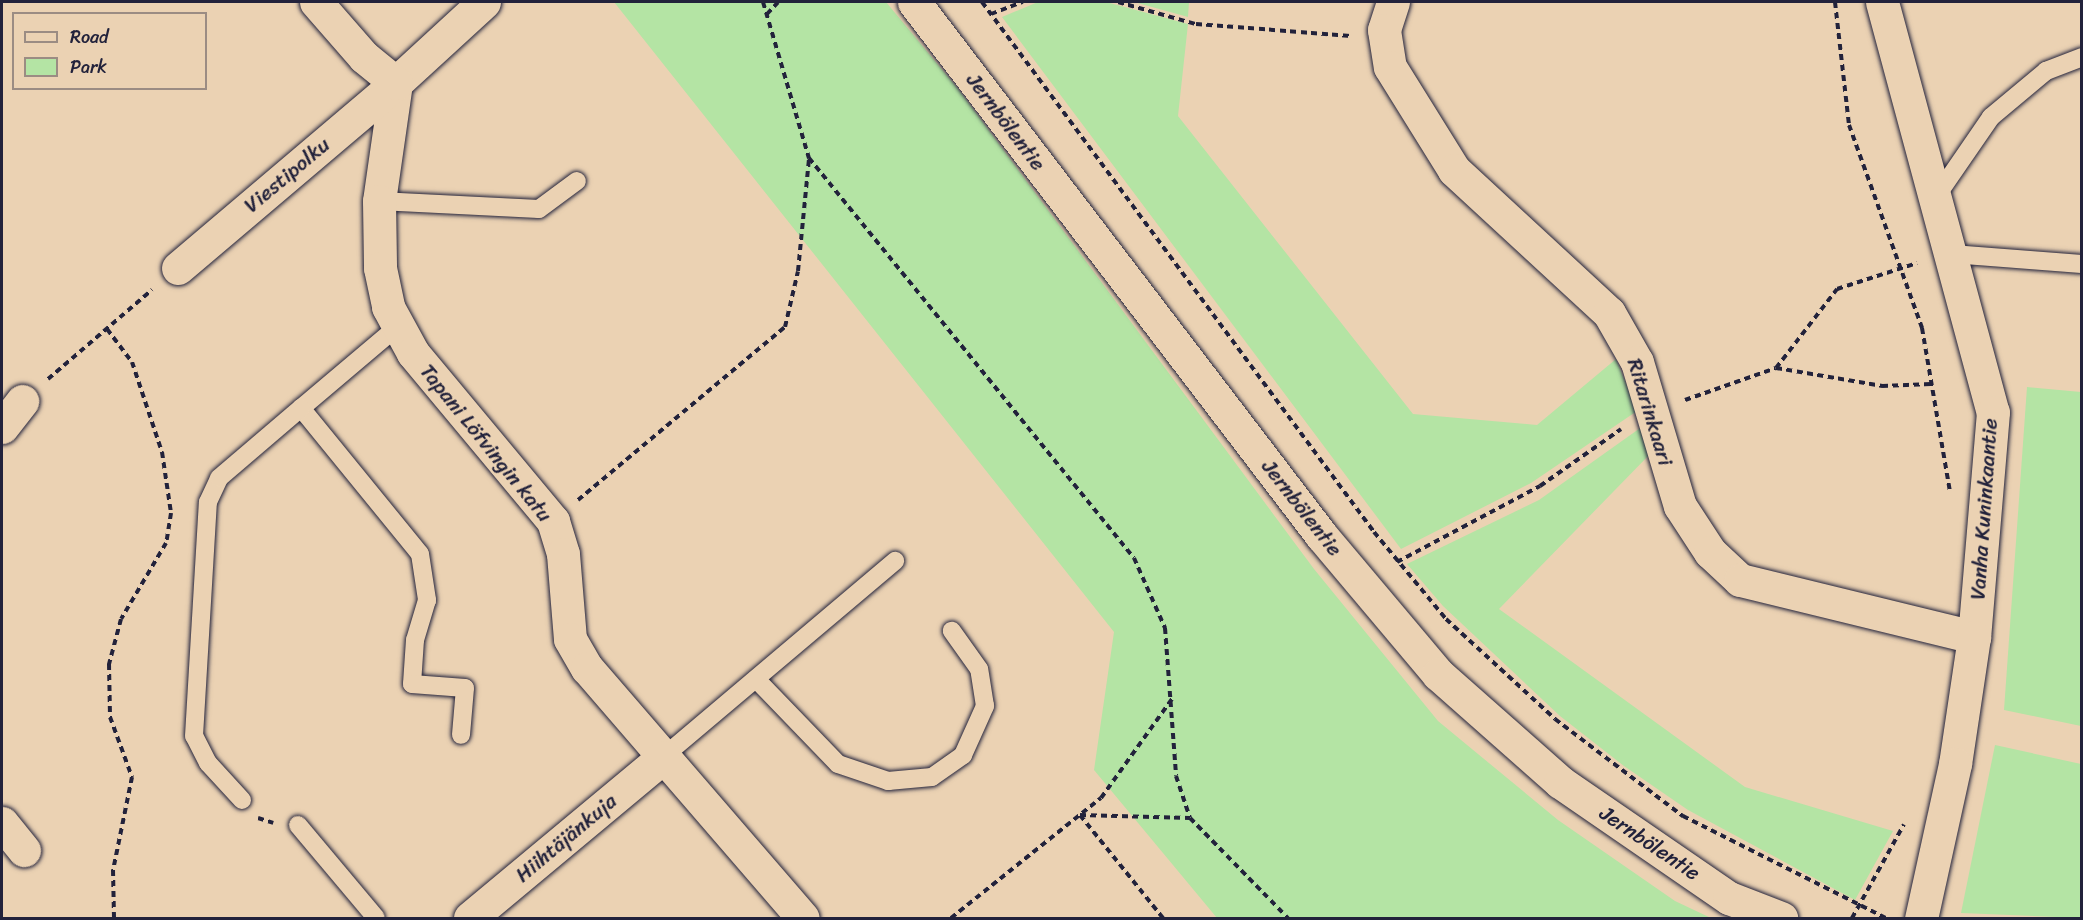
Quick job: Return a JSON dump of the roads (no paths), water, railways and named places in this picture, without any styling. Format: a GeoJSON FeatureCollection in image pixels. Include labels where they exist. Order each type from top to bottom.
{"type":"FeatureCollection","features":[{"type":"Feature","properties":{"kind":"street"},"geometry":{"type":"LineString","coordinates":[[316,2],[396,83],[484,2]]}},
{"type":"Feature","properties":{"kind":"street","name":"Jernbölentie"},"geometry":{"type":"LineString","coordinates":[[914,2],[1321,535],[1438,674],[1560,782],[1729,898],[1781,918]]}},
{"type":"Feature","properties":{"kind":"street","name":"Vanha Kuninkaantie"},"geometry":{"type":"LineString","coordinates":[[1882,2],[1993,412],[1974,637],[1955,764],[1921,918]]}},
{"type":"Feature","properties":{"kind":"street","name":"Ritarinkaari"},"geometry":{"type":"LineString","coordinates":[[1389,16],[1390,67],[1454,170],[1609,313],[1637,362],[1680,506],[1710,552],[1740,580],[1974,637]]}},
{"type":"Feature","properties":{"kind":"street","name":"Tapani Löfvingin katu"},"geometry":{"type":"LineString","coordinates":[[396,83],[379,201],[380,267],[397,327],[413,353],[553,521],[562,554],[570,639],[587,668],[803,918]]}},
{"type":"Feature","properties":{"kind":"street","name":"Viestipolku"},"geometry":{"type":"LineString","coordinates":[[178,268],[396,83]]}},
{"type":"Feature","properties":{"kind":"street"},"geometry":{"type":"LineString","coordinates":[[2,426],[22,401]]}},
{"type":"Feature","properties":{"kind":"street","name":"Hiihtäjänkuja"},"geometry":{"type":"LineString","coordinates":[[470,918],[663,757]]}},
{"type":"Feature","properties":{"kind":"street"},"geometry":{"type":"LineString","coordinates":[[2,823],[24,850]]}},
{"type":"Feature","properties":{"kind":"lane"},"geometry":{"type":"LineString","coordinates":[[1936,197],[1991,117],[2046,71],[2082,57]]}},
{"type":"Feature","properties":{"kind":"lane"},"geometry":{"type":"LineString","coordinates":[[379,201],[539,209],[577,181]]}},
{"type":"Feature","properties":{"kind":"lane"},"geometry":{"type":"LineString","coordinates":[[1952,254],[2082,264]]}},
{"type":"Feature","properties":{"kind":"lane"},"geometry":{"type":"LineString","coordinates":[[242,800],[208,763],[194,736],[208,502],[225,472],[397,327]]}},
{"type":"Feature","properties":{"kind":"lane"},"geometry":{"type":"LineString","coordinates":[[301,408],[420,554],[427,600],[415,640],[412,684],[465,688],[461,735]]}},
{"type":"Feature","properties":{"kind":"lane"},"geometry":{"type":"LineString","coordinates":[[663,757],[895,561]]}},
{"type":"Feature","properties":{"kind":"lane"},"geometry":{"type":"LineString","coordinates":[[756,679],[806,737],[838,764],[888,781],[933,777],[963,755],[985,706],[979,669],[952,631]]}},
{"type":"Feature","properties":{"kind":"lane"},"geometry":{"type":"LineString","coordinates":[[298,825],[376,918]]}}]}
